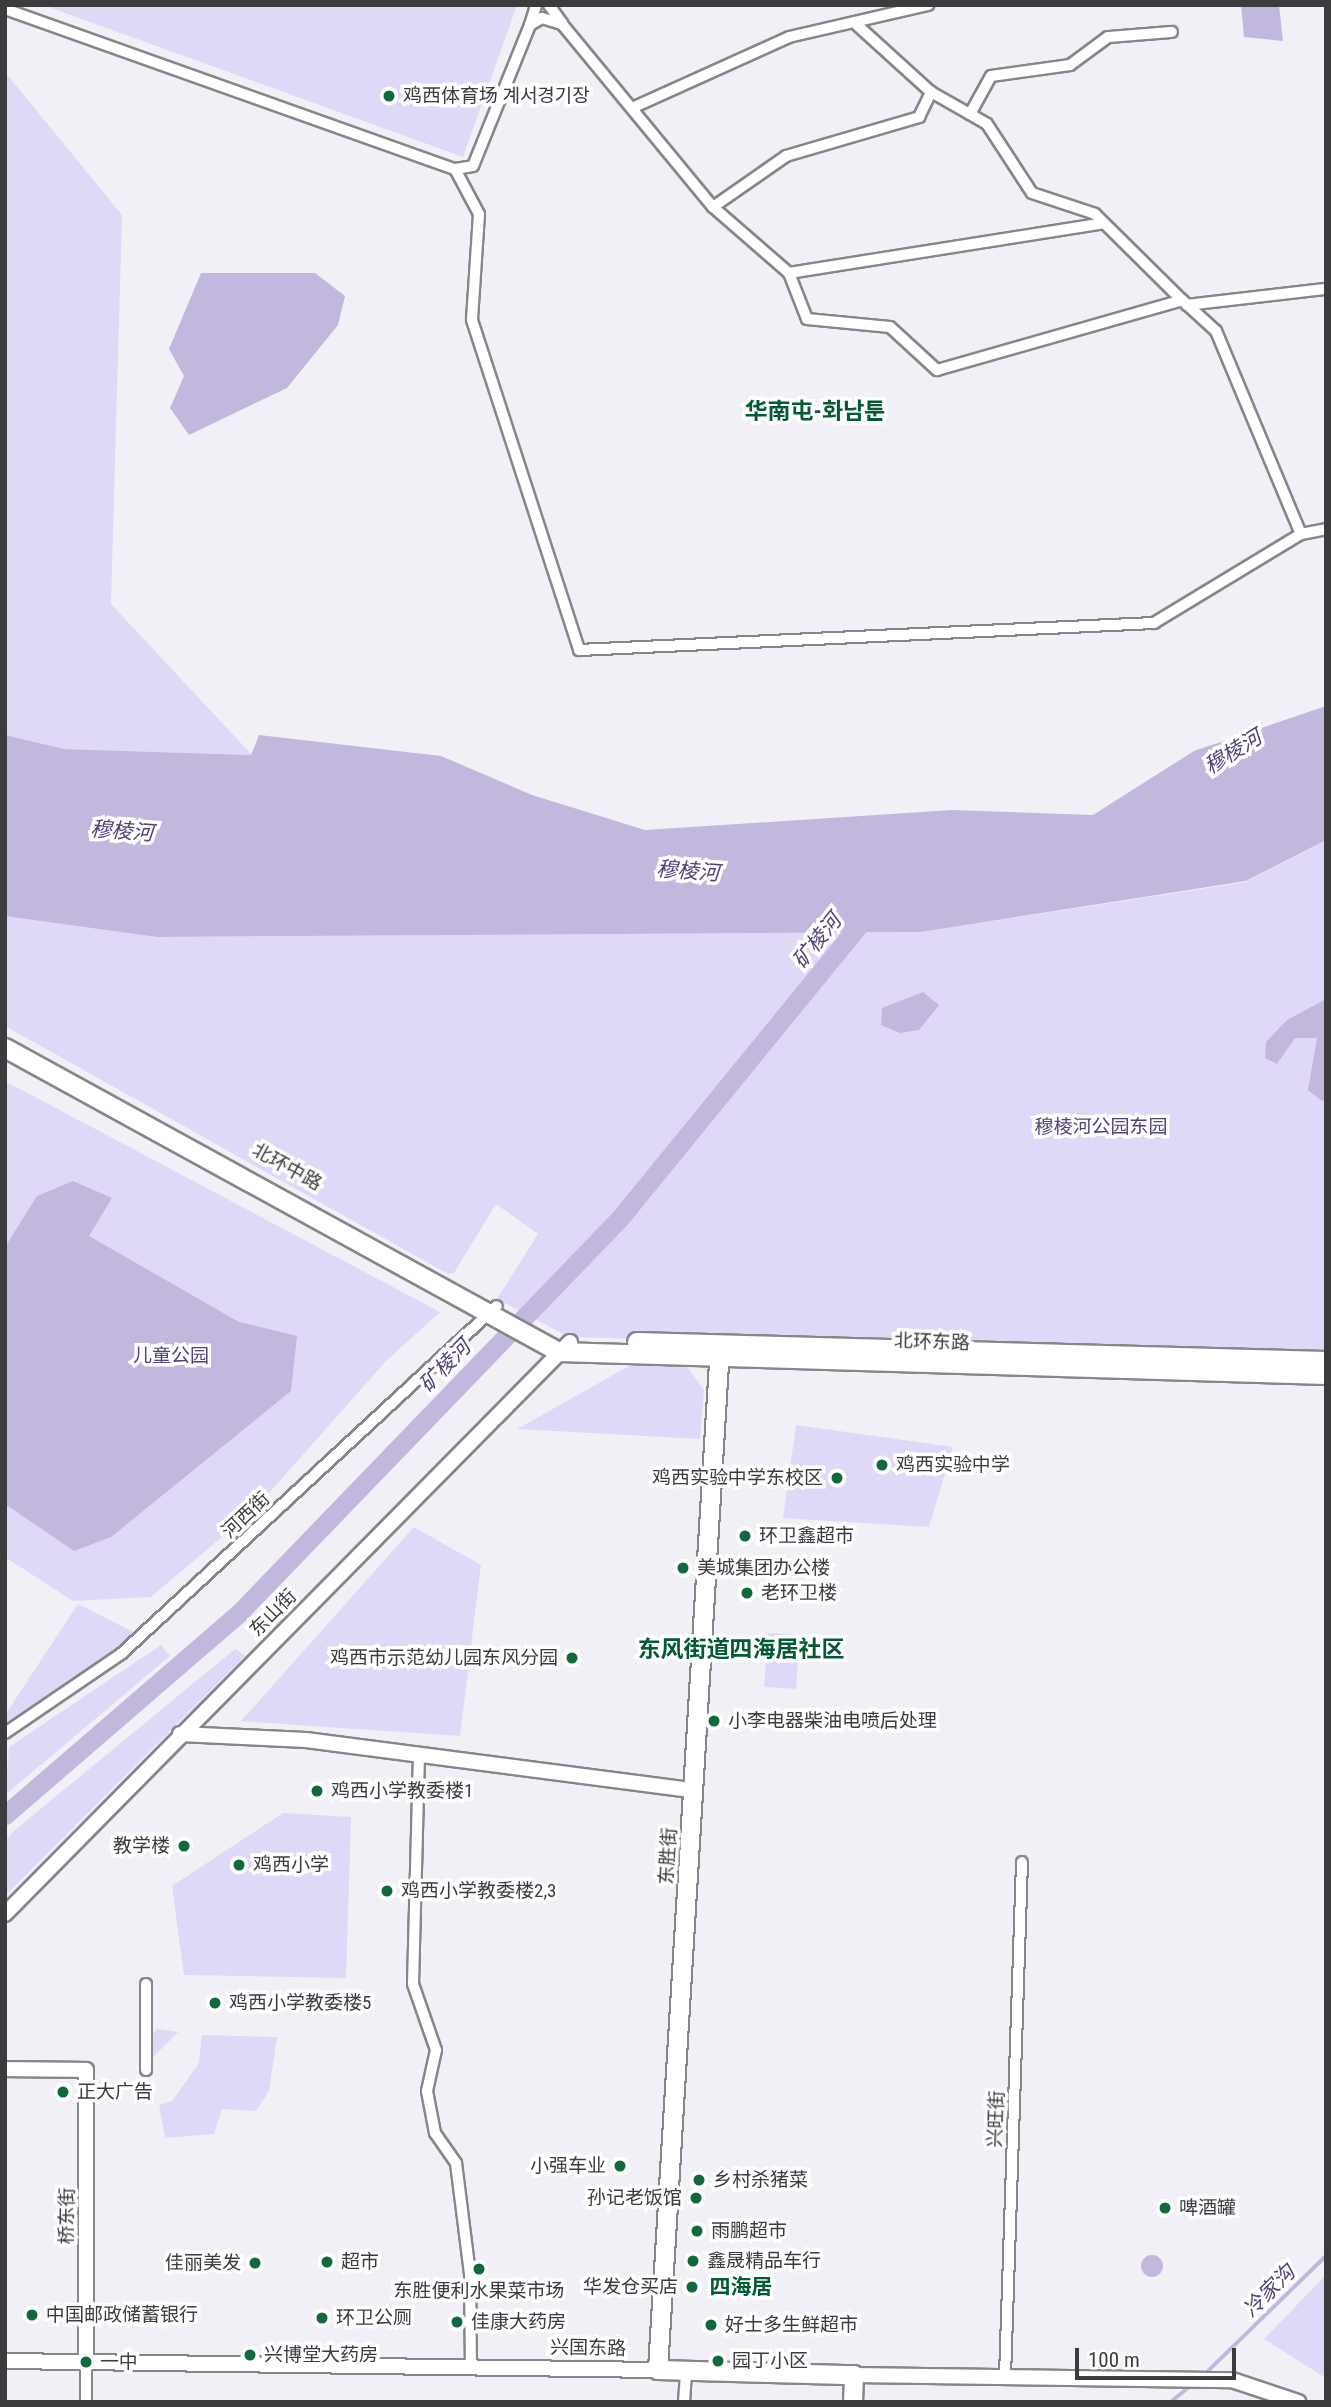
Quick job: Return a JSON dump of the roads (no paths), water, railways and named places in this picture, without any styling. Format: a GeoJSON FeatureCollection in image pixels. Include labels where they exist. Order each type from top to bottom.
{"type":"FeatureCollection","features":[{"type":"Feature","properties":{"kind":"highway","name":"北环中路"},"geometry":{"type":"LineString","coordinates":[[5,1036],[492,1310]]}},
{"type":"Feature","properties":{"kind":"highway","name":"北环中路"},"geometry":{"type":"LineString","coordinates":[[5,1048],[544,1338]]}},
{"type":"Feature","properties":{"kind":"highway","name":"北环东路"},"geometry":{"type":"LineString","coordinates":[[544,1338],[565,1347],[1326,1361]]}},
{"type":"Feature","properties":{"kind":"highway","name":"北环东路"},"geometry":{"type":"LineString","coordinates":[[720,1350],[1326,1375]]}},
{"type":"Feature","properties":{"kind":"highway","name":"东胜街"},"geometry":{"type":"LineString","coordinates":[[658,2370],[720,1350]]}},
{"type":"Feature","properties":{"kind":"highway","name":"兴国东路"},"geometry":{"type":"LineString","coordinates":[[658,2370],[854,2375]]}},
{"type":"Feature","properties":{"kind":"highway"},"geometry":{"type":"LineString","coordinates":[[851,2402],[854,2375]]}},
{"type":"Feature","properties":{"kind":"main road","name":"东山街"},"geometry":{"type":"LineString","coordinates":[[5,1914],[565,1347]]}},
{"type":"Feature","properties":{"kind":"main road"},"geometry":{"type":"LineString","coordinates":[[180,1734],[419,1755],[693,1790]]}},
{"type":"Feature","properties":{"kind":"main road","name":"桥东街"},"geometry":{"type":"LineString","coordinates":[[5,2069],[86,2070],[86,2362]]}},
{"type":"Feature","properties":{"kind":"main road","name":"兴国东路"},"geometry":{"type":"LineString","coordinates":[[5,2361],[658,2370]]}},
{"type":"Feature","properties":{"kind":"main road","name":"兴国东路"},"geometry":{"type":"LineString","coordinates":[[854,2375],[1232,2380],[1298,2402]]}},
{"type":"Feature","properties":{"kind":"street"},"geometry":{"type":"LineString","coordinates":[[5,9],[455,169],[473,166],[536,5]]}},
{"type":"Feature","properties":{"kind":"street"},"geometry":{"type":"LineString","coordinates":[[549,5],[713,207],[789,273],[807,318],[890,327],[937,370],[1185,302],[1326,289]]}},
{"type":"Feature","properties":{"kind":"street"},"geometry":{"type":"LineString","coordinates":[[632,108],[789,37],[857,25],[928,5]]}},
{"type":"Feature","properties":{"kind":"street"},"geometry":{"type":"LineString","coordinates":[[530,25],[542,18],[562,24]]}},
{"type":"Feature","properties":{"kind":"street"},"geometry":{"type":"LineString","coordinates":[[857,25],[931,92],[987,124],[1032,193],[1103,223],[1216,331],[1301,534]]}},
{"type":"Feature","properties":{"kind":"street"},"geometry":{"type":"LineString","coordinates":[[970,114],[991,76],[1070,65],[1108,37],[1172,32]]}},
{"type":"Feature","properties":{"kind":"street"},"geometry":{"type":"LineString","coordinates":[[713,207],[786,156],[919,117],[931,92]]}},
{"type":"Feature","properties":{"kind":"street"},"geometry":{"type":"LineString","coordinates":[[455,169],[478,214],[472,320],[579,650],[1154,623],[1301,534],[1326,529]]}},
{"type":"Feature","properties":{"kind":"street"},"geometry":{"type":"LineString","coordinates":[[789,273],[1103,223]]}},
{"type":"Feature","properties":{"kind":"street","name":"河西街"},"geometry":{"type":"LineString","coordinates":[[5,1733],[121,1654],[492,1310]]}},
{"type":"Feature","properties":{"kind":"street"},"geometry":{"type":"LineString","coordinates":[[419,1755],[413,1984],[436,2050],[427,2091],[435,2133],[456,2163],[470,2274],[471,2368]]}},
{"type":"Feature","properties":{"kind":"street","name":"兴旺街"},"geometry":{"type":"LineString","coordinates":[[1005,2377],[1022,1862]]}},
{"type":"Feature","properties":{"kind":"street"},"geometry":{"type":"LineString","coordinates":[[146,1984],[146,2070]]}},
{"type":"Feature","properties":{"kind":"street"},"geometry":{"type":"LineString","coordinates":[[86,2362],[86,2402]]}},
{"type":"Feature","properties":{"kind":"street"},"geometry":{"type":"LineString","coordinates":[[684,2402],[686,2371]]}},
{"type":"Feature","properties":{"kind":"water"},"geometry":{"type":"Polygon","coordinates":[[[1241,5],[1279,5],[1283,41],[1244,37],[1241,5]]]}},
{"type":"Feature","properties":{"kind":"water"},"geometry":{"type":"Polygon","coordinates":[[[201,273],[315,273],[345,296],[338,325],[287,388],[189,435],[170,408],[184,376],[169,349],[201,273]]]}},
{"type":"Feature","properties":{"kind":"water","name":"穆棱河"},"geometry":{"type":"Polygon","coordinates":[[[1326,706],[1326,840],[1246,881],[921,932],[157,937],[5,916],[5,735],[64,749],[251,755],[259,735],[441,756],[532,795],[645,830],[952,810],[1093,815],[1194,751],[1326,706]]]}},
{"type":"Feature","properties":{"kind":"water"},"geometry":{"type":"Polygon","coordinates":[[[923,992],[939,1005],[919,1030],[900,1033],[881,1025],[882,1008],[923,992]]]}},
{"type":"Feature","properties":{"kind":"water"},"geometry":{"type":"Polygon","coordinates":[[[1326,999],[1326,1100],[1322,1101],[1308,1090],[1317,1038],[1295,1038],[1277,1064],[1265,1058],[1266,1042],[1287,1020],[1326,999]]]}},
{"type":"Feature","properties":{"kind":"water"},"geometry":{"type":"Polygon","coordinates":[[[73,1181],[112,1198],[89,1236],[239,1322],[297,1336],[291,1391],[111,1537],[74,1551],[5,1504],[5,1247],[37,1196],[73,1181]]]}},
{"type":"Feature","properties":{"kind":"water"},"geometry":{"type":"Polygon","coordinates":[[[1152,2255],[1160,2258],[1163,2266],[1160,2274],[1152,2277],[1144,2274],[1141,2266],[1144,2258],[1152,2255]]]}},
{"type":"Feature","properties":{"kind":"waterway","name":"矿棱河"},"geometry":{"type":"LineString","coordinates":[[5,1815],[238,1614],[620,1218],[869,913]]}},
{"type":"Feature","properties":{"kind":"waterway","name":"冷家沟"},"geometry":{"type":"LineString","coordinates":[[1203,2376],[1326,2256]]}},
{"type":"Feature","properties":{"kind":"waterway","name":"冷家沟"},"geometry":{"type":"LineString","coordinates":[[1171,2402],[1191,2385]]}},
{"type":"Feature","properties":{"kind":"place","name":"鸡西体育场 계서경기장"},"geometry":{"type":"Point","coordinates":[389,96]}},
{"type":"Feature","properties":{"kind":"place","name":"鸡西实验中学"},"geometry":{"type":"Point","coordinates":[882,1465]}},
{"type":"Feature","properties":{"kind":"place","name":"鸡西实验中学东校区"},"geometry":{"type":"Point","coordinates":[837,1478]}},
{"type":"Feature","properties":{"kind":"place","name":"环卫鑫超市"},"geometry":{"type":"Point","coordinates":[745,1536]}},
{"type":"Feature","properties":{"kind":"place","name":"美城集团办公楼"},"geometry":{"type":"Point","coordinates":[683,1568]}},
{"type":"Feature","properties":{"kind":"place","name":"老环卫楼"},"geometry":{"type":"Point","coordinates":[747,1593]}},
{"type":"Feature","properties":{"kind":"place","name":"鸡西市示范幼儿园东风分园"},"geometry":{"type":"Point","coordinates":[572,1658]}},
{"type":"Feature","properties":{"kind":"place","name":"小李电器柴油电喷后处理"},"geometry":{"type":"Point","coordinates":[714,1721]}},
{"type":"Feature","properties":{"kind":"place","name":"鸡西小学教委楼1"},"geometry":{"type":"Point","coordinates":[317,1791]}},
{"type":"Feature","properties":{"kind":"place","name":"教学楼"},"geometry":{"type":"Point","coordinates":[184,1846]}},
{"type":"Feature","properties":{"kind":"place","name":"鸡西小学"},"geometry":{"type":"Point","coordinates":[239,1865]}},
{"type":"Feature","properties":{"kind":"place","name":"鸡西小学教委楼2,3"},"geometry":{"type":"Point","coordinates":[387,1891]}},
{"type":"Feature","properties":{"kind":"place","name":"鸡西小学教委楼5"},"geometry":{"type":"Point","coordinates":[215,2003]}},
{"type":"Feature","properties":{"kind":"place","name":"正大广告"},"geometry":{"type":"Point","coordinates":[63,2092]}},
{"type":"Feature","properties":{"kind":"place","name":"小强车业"},"geometry":{"type":"Point","coordinates":[620,2166]}},
{"type":"Feature","properties":{"kind":"place","name":"乡村杀猪菜"},"geometry":{"type":"Point","coordinates":[699,2180]}},
{"type":"Feature","properties":{"kind":"place","name":"孙记老饭馆"},"geometry":{"type":"Point","coordinates":[696,2198]}},
{"type":"Feature","properties":{"kind":"place","name":"啤酒罐"},"geometry":{"type":"Point","coordinates":[1165,2208]}},
{"type":"Feature","properties":{"kind":"place","name":"雨鹏超市"},"geometry":{"type":"Point","coordinates":[697,2231]}},
{"type":"Feature","properties":{"kind":"place","name":"鑫晟精品车行"},"geometry":{"type":"Point","coordinates":[693,2261]}},
{"type":"Feature","properties":{"kind":"place","name":"超市"},"geometry":{"type":"Point","coordinates":[327,2262]}},
{"type":"Feature","properties":{"kind":"place","name":"佳丽美发"},"geometry":{"type":"Point","coordinates":[255,2263]}},
{"type":"Feature","properties":{"kind":"place","name":"东胜便利水果菜市场"},"geometry":{"type":"Point","coordinates":[479,2269]}},
{"type":"Feature","properties":{"kind":"place","name":"华发仓买店"},"geometry":{"type":"Point","coordinates":[692,2287]}},
{"type":"Feature","properties":{"kind":"place","name":"中国邮政储蓄银行"},"geometry":{"type":"Point","coordinates":[32,2315]}},
{"type":"Feature","properties":{"kind":"place","name":"环卫公厕"},"geometry":{"type":"Point","coordinates":[322,2318]}},
{"type":"Feature","properties":{"kind":"place","name":"佳康大药房"},"geometry":{"type":"Point","coordinates":[457,2322]}},
{"type":"Feature","properties":{"kind":"place","name":"好士多生鲜超市"},"geometry":{"type":"Point","coordinates":[711,2325]}},
{"type":"Feature","properties":{"kind":"place","name":"兴博堂大药房"},"geometry":{"type":"Point","coordinates":[250,2355]}},
{"type":"Feature","properties":{"kind":"place","name":"园丁小区"},"geometry":{"type":"Point","coordinates":[718,2361]}},
{"type":"Feature","properties":{"kind":"place","name":"一中"},"geometry":{"type":"Point","coordinates":[86,2362]}},
{"type":"Feature","properties":{"kind":"district","name":"华南屯-화남툰"},"geometry":{"type":"Point","coordinates":[815,412]}},
{"type":"Feature","properties":{"kind":"district","name":"东风街道四海居社区"},"geometry":{"type":"Point","coordinates":[741,1650]}},
{"type":"Feature","properties":{"kind":"district","name":"四海居"},"geometry":{"type":"Point","coordinates":[741,2287]}},
{"type":"Feature","properties":{"kind":"park label","name":"穆棱河公园东园"},"geometry":{"type":"Point","coordinates":[1101,1127]}},
{"type":"Feature","properties":{"kind":"park label","name":"儿童公园"},"geometry":{"type":"Point","coordinates":[171,1356]}}]}
